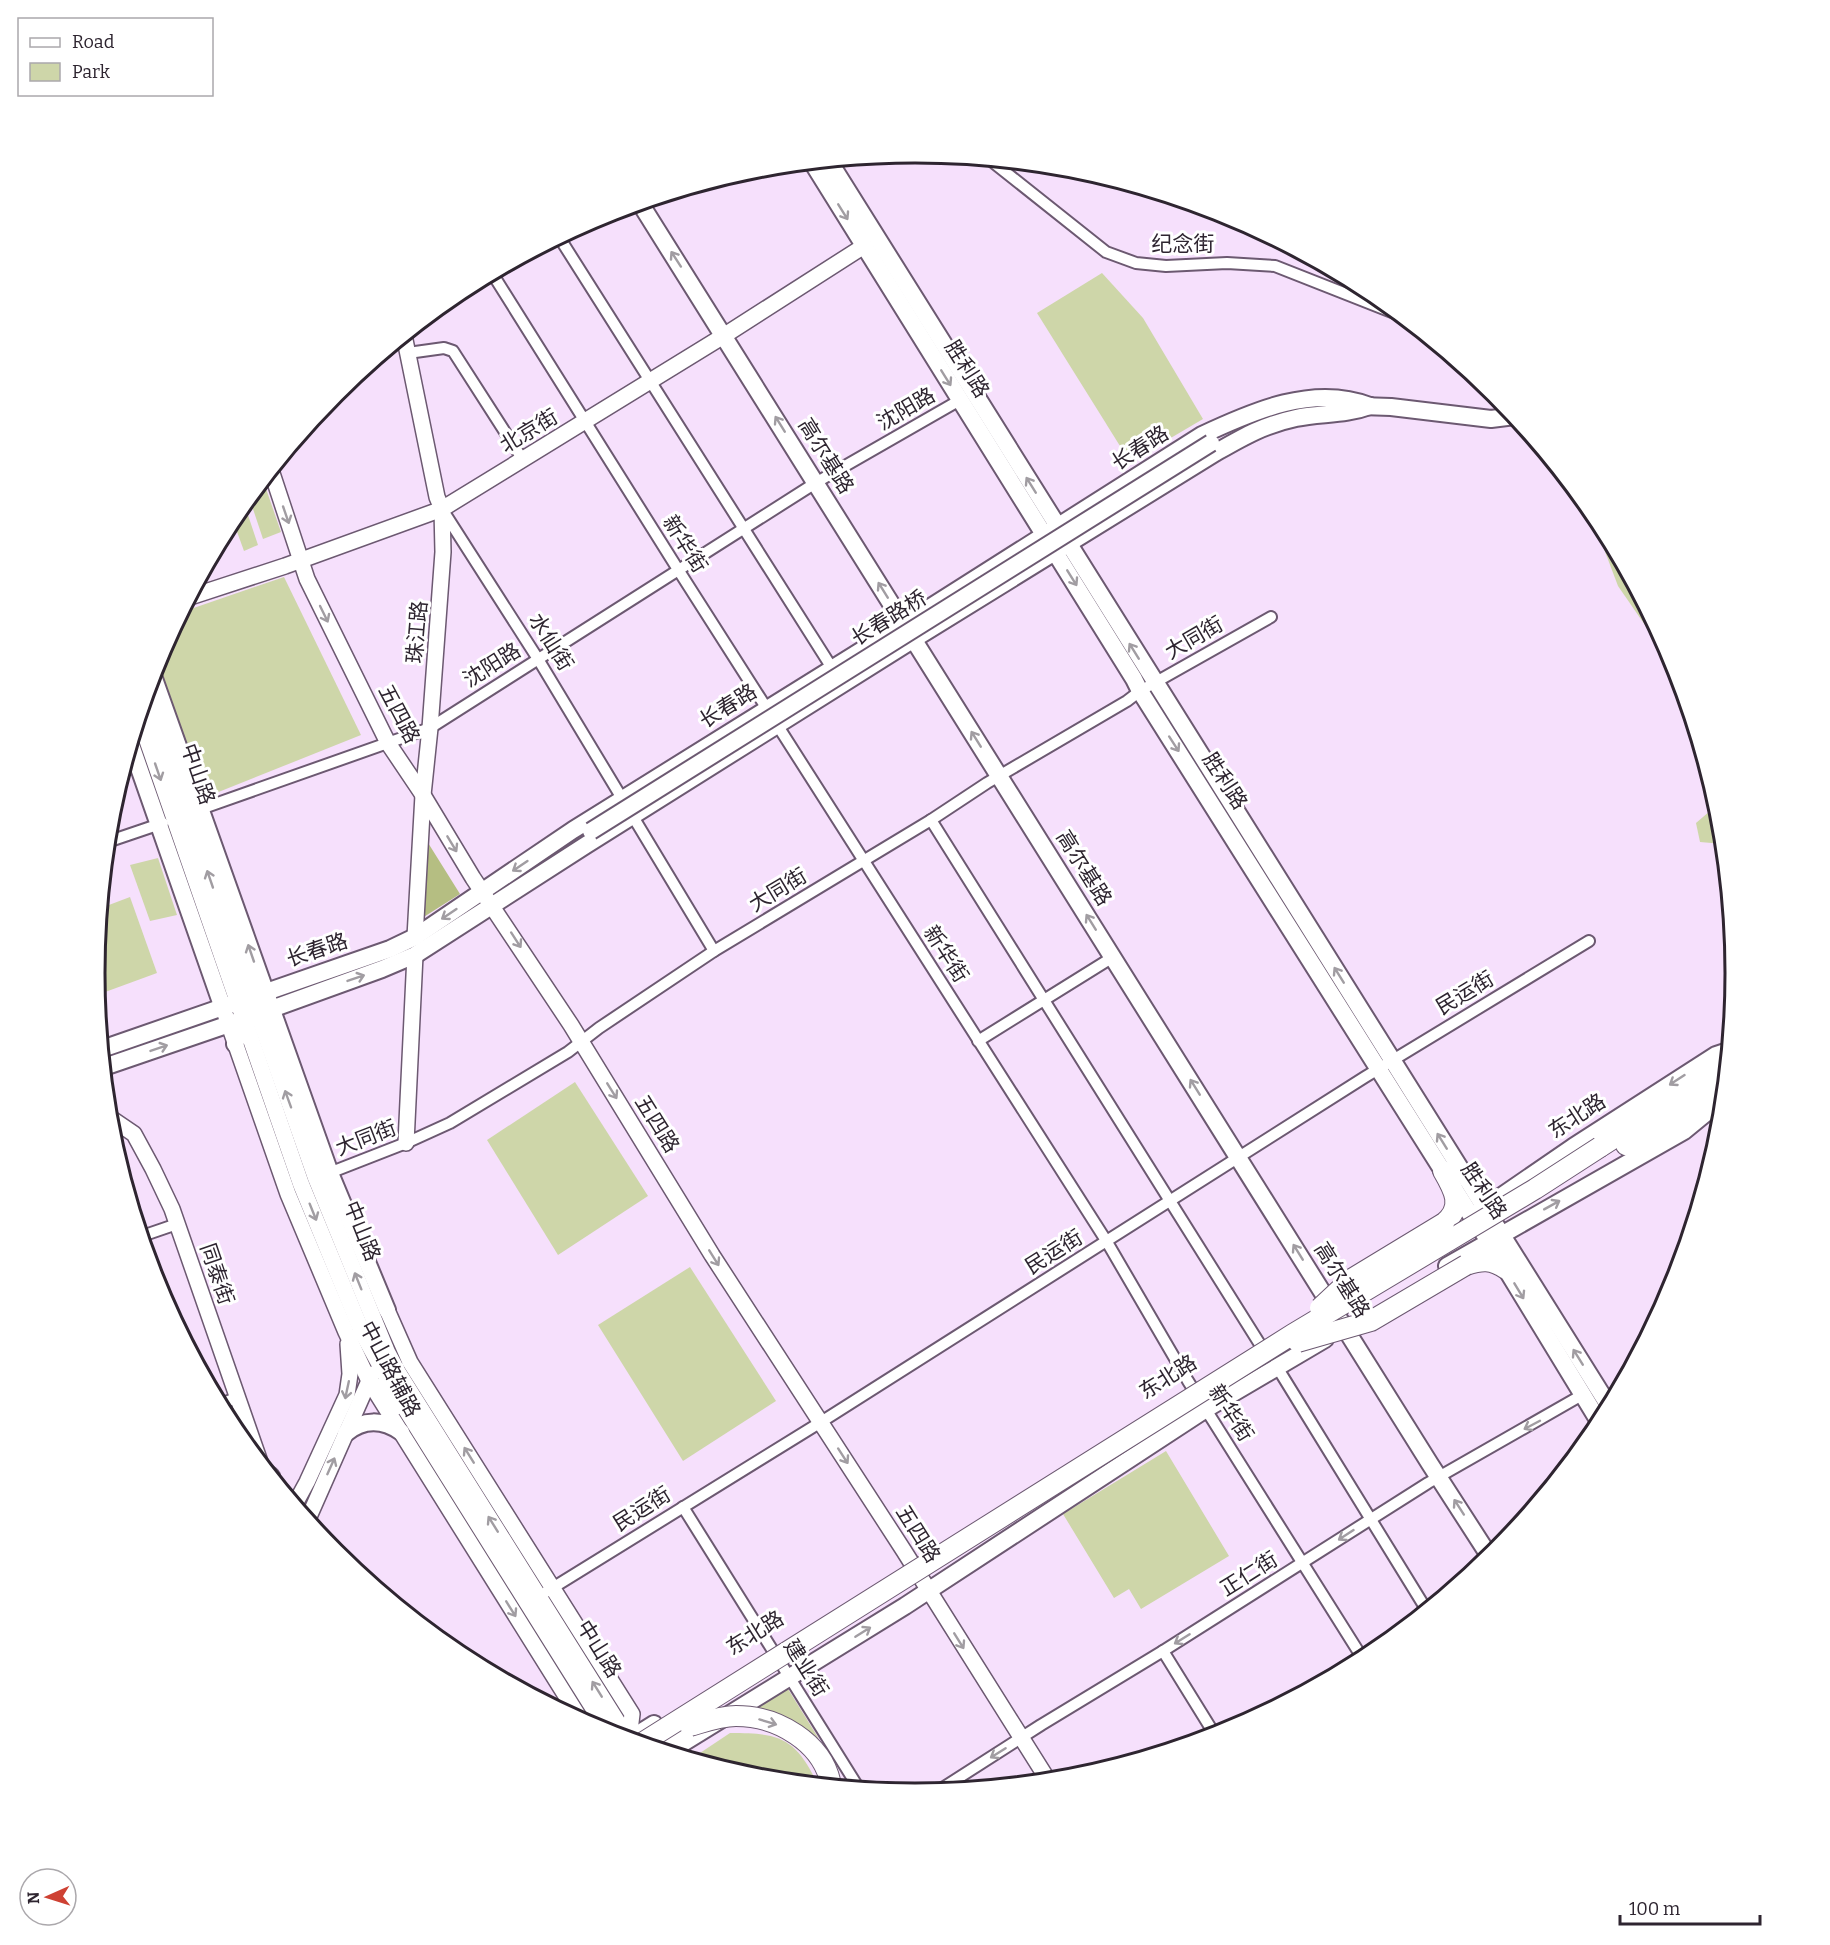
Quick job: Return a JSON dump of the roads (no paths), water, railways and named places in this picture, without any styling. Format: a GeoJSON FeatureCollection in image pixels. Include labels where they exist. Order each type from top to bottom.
{"type":"FeatureCollection","features":[{"type":"Feature","properties":{"kind":"highway","name":"东北路"},"geometry":{"type":"LineString","coordinates":[[650,1738],[1296,1338],[1604,1151],[1719,1071]]}},
{"type":"Feature","properties":{"kind":"highway","name":"东北路"},"geometry":{"type":"LineString","coordinates":[[1604,1151],[1715,1093]]}},
{"type":"Feature","properties":{"kind":"highway"},"geometry":{"type":"LineString","coordinates":[[1296,1338],[1350,1280],[1453,1216],[1456,1203],[1453,1189],[1443,1171]]}},
{"type":"Feature","properties":{"kind":"highway"},"geometry":{"type":"LineString","coordinates":[[1296,1338],[1371,1322],[1466,1265],[1485,1259],[1506,1269]]}},
{"type":"Feature","properties":{"kind":"highway","name":"东北路"},"geometry":{"type":"LineString","coordinates":[[663,1742],[1296,1338]]}},
{"type":"Feature","properties":{"kind":"highway"},"geometry":{"type":"LineString","coordinates":[[690,1726],[735,1716],[775,1724],[794,1733],[808,1744],[821,1758],[830,1778]]}},
{"type":"Feature","properties":{"kind":"main road","name":"胜利路"},"geometry":{"type":"LineString","coordinates":[[833,167],[1051,531],[1148,687],[1478,1213],[1604,1398]]}},
{"type":"Feature","properties":{"kind":"main road","name":"胜利路"},"geometry":{"type":"LineString","coordinates":[[816,168],[960,400],[1051,531]]}},
{"type":"Feature","properties":{"kind":"main road","name":"高尔基路"},"geometry":{"type":"LineString","coordinates":[[644,209],[1484,1548]]}},
{"type":"Feature","properties":{"kind":"main road","name":"北京街"},"geometry":{"type":"LineString","coordinates":[[200,594],[300,561],[442,509],[650,382],[864,246]]}},
{"type":"Feature","properties":{"kind":"main road","name":"水仙街"},"geometry":{"type":"LineString","coordinates":[[406,343],[437,497],[442,509]]}},
{"type":"Feature","properties":{"kind":"main road","name":"长春路"},"geometry":{"type":"LineString","coordinates":[[109,1047],[382,969],[415,955],[488,899],[557,840],[1202,435],[1249,413],[1292,402],[1345,399],[1370,406]]}},
{"type":"Feature","properties":{"kind":"main road","name":"长春路"},"geometry":{"type":"LineString","coordinates":[[1211,443],[1245,425],[1279,414],[1317,406],[1370,406],[1491,419],[1504,417]]}},
{"type":"Feature","properties":{"kind":"main road","name":"长春路"},"geometry":{"type":"LineString","coordinates":[[111,1064],[390,949],[554,866],[914,639],[1256,430],[1298,418],[1356,411],[1370,406]]}},
{"type":"Feature","properties":{"kind":"main road","name":"长春路桥"},"geometry":{"type":"LineString","coordinates":[[591,831],[1211,443]]}},
{"type":"Feature","properties":{"kind":"main road","name":"五四路"},"geometry":{"type":"LineString","coordinates":[[273,477],[300,561],[388,743],[581,1042],[712,1255],[1043,1772]]}},
{"type":"Feature","properties":{"kind":"main road","name":"珠江路"},"geometry":{"type":"LineString","coordinates":[[415,937],[423,795],[441,597],[442,509]]}},
{"type":"Feature","properties":{"kind":"main road"},"geometry":{"type":"LineString","coordinates":[[156,691],[188,814],[247,1008],[235,1044]]}},
{"type":"Feature","properties":{"kind":"main road","name":"中山路"},"geometry":{"type":"LineString","coordinates":[[150,707],[188,814],[247,1008],[384,1346],[397,1371],[546,1592],[623,1728]]}},
{"type":"Feature","properties":{"kind":"main road","name":"中山路"},"geometry":{"type":"LineString","coordinates":[[144,725],[188,814]]}},
{"type":"Feature","properties":{"kind":"main road"},"geometry":{"type":"LineString","coordinates":[[135,757],[158,825],[247,1008],[278,1028],[316,1178],[387,1310],[384,1346],[311,1513]]}},
{"type":"Feature","properties":{"kind":"main road"},"geometry":{"type":"LineString","coordinates":[[544,850],[591,831]]}},
{"type":"Feature","properties":{"kind":"main road"},"geometry":{"type":"LineString","coordinates":[[554,866],[591,831]]}},
{"type":"Feature","properties":{"kind":"main road"},"geometry":{"type":"LineString","coordinates":[[406,1143],[415,955]]}},
{"type":"Feature","properties":{"kind":"main road","name":"中山路辅路"},"geometry":{"type":"LineString","coordinates":[[235,1044],[286,1188],[369,1381],[572,1706]]}},
{"type":"Feature","properties":{"kind":"main road","name":"东北路"},"geometry":{"type":"LineString","coordinates":[[638,1734],[913,1566],[1329,1302],[1478,1213],[1592,1135],[1720,1053]]}},
{"type":"Feature","properties":{"kind":"main road","name":"胜利路"},"geometry":{"type":"LineString","coordinates":[[1385,1065],[1443,1171],[1478,1213]]}},
{"type":"Feature","properties":{"kind":"main road"},"geometry":{"type":"LineString","coordinates":[[678,1747],[928,1591],[1206,1409],[1495,1237],[1684,1131],[1713,1107]]}},
{"type":"Feature","properties":{"kind":"main road","name":"同泰街"},"geometry":{"type":"LineString","coordinates":[[120,1124],[134,1134],[153,1169],[177,1224],[252,1437]]}},
{"type":"Feature","properties":{"kind":"main road","name":"中山路"},"geometry":{"type":"LineString","coordinates":[[316,1178],[362,1332],[377,1362],[600,1719]]}},
{"type":"Feature","properties":{"kind":"main road","name":"胜利路"},"geometry":{"type":"LineString","coordinates":[[1495,1237],[1506,1269],[1594,1414]]}},
{"type":"Feature","properties":{"kind":"main road","name":"中山路辅路"},"geometry":{"type":"LineString","coordinates":[[387,1310],[410,1362],[546,1592]]}},
{"type":"Feature","properties":{"kind":"main road"},"geometry":{"type":"LineString","coordinates":[[298,1498],[347,1395],[350,1354],[346,1332]]}},
{"type":"Feature","properties":{"kind":"main road"},"geometry":{"type":"LineString","coordinates":[[369,1381],[412,1419]]}},
{"type":"Feature","properties":{"kind":"main road"},"geometry":{"type":"LineString","coordinates":[[346,1433],[354,1426],[373,1422],[392,1426],[401,1432]]}},
{"type":"Feature","properties":{"kind":"street","name":"纪念街"},"geometry":{"type":"LineString","coordinates":[[999,167],[1106,252],[1136,263],[1167,266],[1227,263],[1275,266],[1372,304]]}},
{"type":"Feature","properties":{"kind":"street"},"geometry":{"type":"LineString","coordinates":[[563,243],[832,668]]}},
{"type":"Feature","properties":{"kind":"street","name":"新华街"},"geometry":{"type":"LineString","coordinates":[[496,280],[1107,1242],[1193,1390],[1358,1651]]}},
{"type":"Feature","properties":{"kind":"street"},"geometry":{"type":"LineString","coordinates":[[408,353],[444,348],[453,351],[523,460]]}},
{"type":"Feature","properties":{"kind":"street","name":"沈阳路"},"geometry":{"type":"LineString","coordinates":[[117,839],[430,728],[817,482],[960,400]]}},
{"type":"Feature","properties":{"kind":"street","name":"水仙街"},"geometry":{"type":"LineString","coordinates":[[442,509],[538,659],[714,951]]}},
{"type":"Feature","properties":{"kind":"street","name":"大同街"},"geometry":{"type":"LineString","coordinates":[[316,1178],[406,1143],[450,1122],[568,1052],[714,951],[864,862],[999,776],[1271,617]]}},
{"type":"Feature","properties":{"kind":"street"},"geometry":{"type":"LineString","coordinates":[[931,820],[1261,1346]]}},
{"type":"Feature","properties":{"kind":"street","name":"民运街"},"geometry":{"type":"LineString","coordinates":[[546,1592],[1107,1242],[1385,1065],[1589,940]]}},
{"type":"Feature","properties":{"kind":"street"},"geometry":{"type":"LineString","coordinates":[[978,1041],[1113,957]]}},
{"type":"Feature","properties":{"kind":"street"},"geometry":{"type":"LineString","coordinates":[[148,1234],[177,1224]]}},
{"type":"Feature","properties":{"kind":"street"},"geometry":{"type":"LineString","coordinates":[[1277,1367],[1422,1603]]}},
{"type":"Feature","properties":{"kind":"street","name":"正仁街"},"geometry":{"type":"LineString","coordinates":[[953,1782],[1438,1476],[1582,1395]]}},
{"type":"Feature","properties":{"kind":"street"},"geometry":{"type":"LineString","coordinates":[[229,1401],[239,1398]]}},
{"type":"Feature","properties":{"kind":"street","name":"建业街"},"geometry":{"type":"LineString","coordinates":[[683,1507],[854,1780]]}},
{"type":"Feature","properties":{"kind":"street"},"geometry":{"type":"LineString","coordinates":[[1163,1651],[1210,1727]]}}]}
